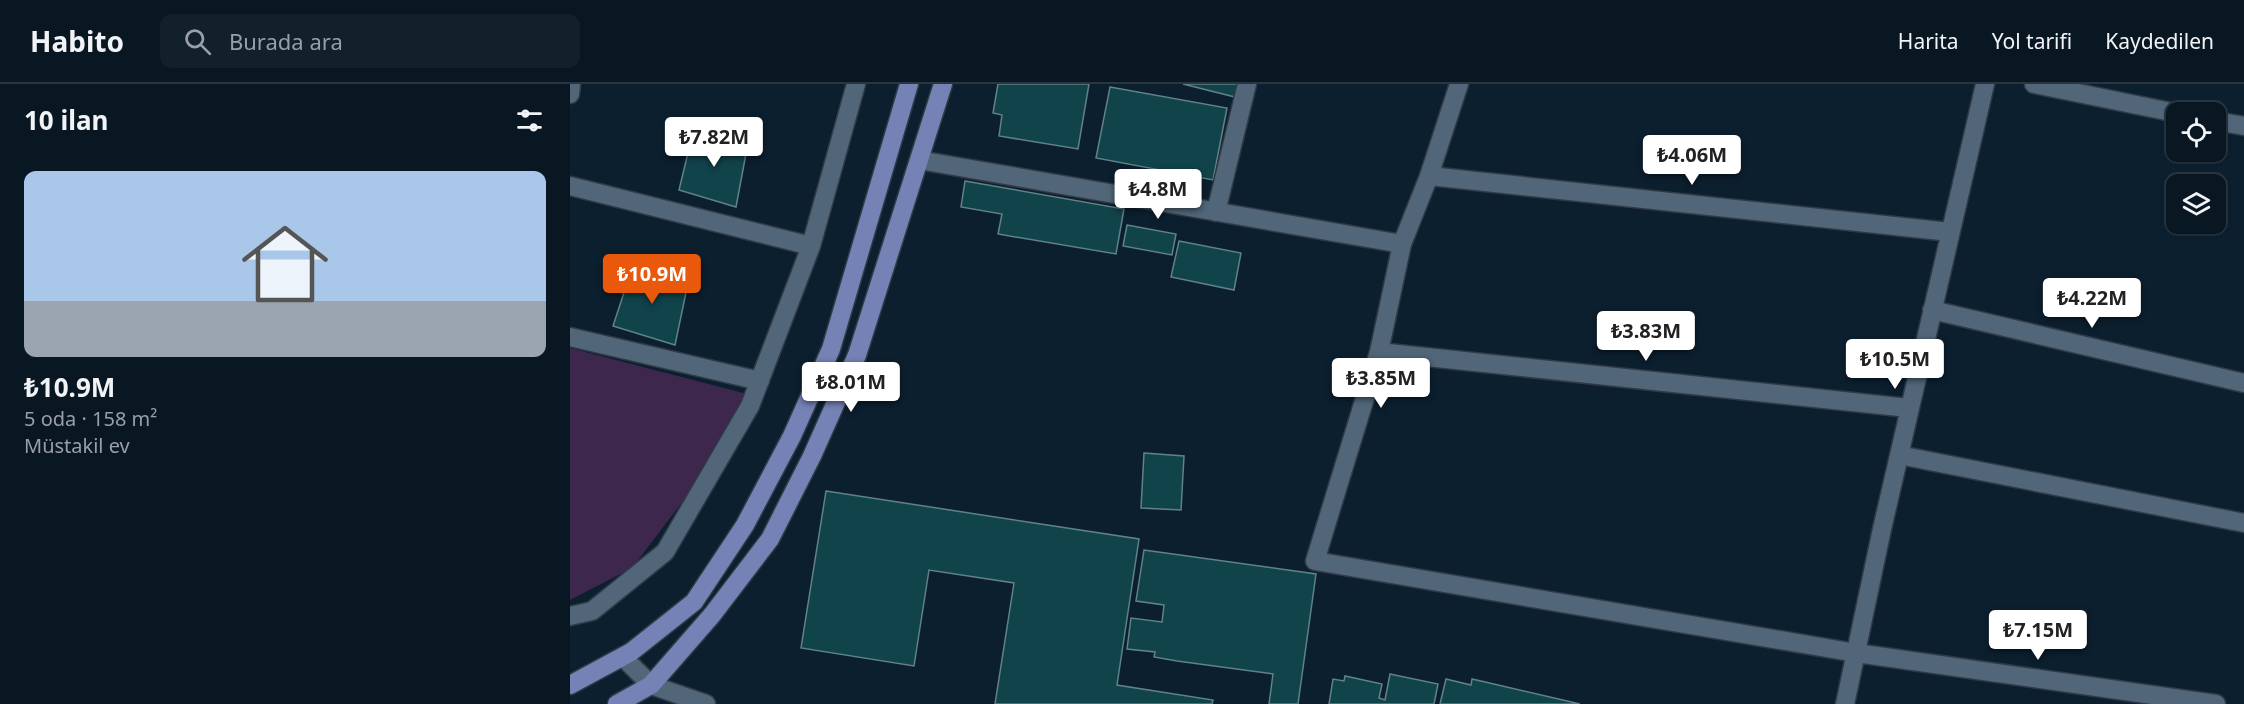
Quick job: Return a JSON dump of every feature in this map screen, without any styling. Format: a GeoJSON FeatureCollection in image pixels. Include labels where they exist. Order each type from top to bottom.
{"type":"FeatureCollection","features":[{"type":"Feature","properties":{"kind":"main road"},"geometry":{"type":"LineString","coordinates":[[570,685],[623,657],[694,602],[745,525],[792,436],[831,349],[909,84]]}},
{"type":"Feature","properties":{"kind":"main road"},"geometry":{"type":"LineString","coordinates":[[617,704],[651,685],[712,615],[770,539],[807,466],[858,355],[943,84]]}},
{"type":"Feature","properties":{"kind":"street"},"geometry":{"type":"LineString","coordinates":[[570,94],[572,84]]}},
{"type":"Feature","properties":{"kind":"street"},"geometry":{"type":"LineString","coordinates":[[570,616],[592,611],[665,552],[750,406],[811,246],[856,84]]}},
{"type":"Feature","properties":{"kind":"street"},"geometry":{"type":"LineString","coordinates":[[1216,212],[1247,84]]}},
{"type":"Feature","properties":{"kind":"street"},"geometry":{"type":"LineString","coordinates":[[1459,84],[1429,176],[1402,244],[1379,352],[1315,561],[1856,653],[2216,704]]}},
{"type":"Feature","properties":{"kind":"street"},"geometry":{"type":"LineString","coordinates":[[1845,704],[1909,408],[1985,84]]}},
{"type":"Feature","properties":{"kind":"street"},"geometry":{"type":"LineString","coordinates":[[2034,84],[2166,111]]}},
{"type":"Feature","properties":{"kind":"street"},"geometry":{"type":"LineString","coordinates":[[2226,123],[2244,126]]}},
{"type":"Feature","properties":{"kind":"street"},"geometry":{"type":"LineString","coordinates":[[919,160],[1402,244]]}},
{"type":"Feature","properties":{"kind":"street"},"geometry":{"type":"LineString","coordinates":[[1429,176],[1950,232]]}},
{"type":"Feature","properties":{"kind":"street"},"geometry":{"type":"LineString","coordinates":[[570,186],[811,246]]}},
{"type":"Feature","properties":{"kind":"street"},"geometry":{"type":"LineString","coordinates":[[1932,310],[2244,383]]}},
{"type":"Feature","properties":{"kind":"street"},"geometry":{"type":"LineString","coordinates":[[570,337],[760,381]]}},
{"type":"Feature","properties":{"kind":"street"},"geometry":{"type":"LineString","coordinates":[[1379,352],[1909,408]]}},
{"type":"Feature","properties":{"kind":"street"},"geometry":{"type":"LineString","coordinates":[[1899,455],[2244,524]]}},
{"type":"Feature","properties":{"kind":"street"},"geometry":{"type":"LineString","coordinates":[[623,657],[651,685],[706,704]]}},
{"type":"Feature","properties":{"kind":"shaded area"},"geometry":{"type":"Polygon","coordinates":[[[570,348],[747,394],[689,493],[632,568],[570,600],[570,348]]]}},
{"type":"Feature","properties":{"kind":"building"},"geometry":{"type":"Polygon","coordinates":[[[998,84],[1089,84],[1078,149],[999,136],[1002,115],[993,113],[998,84]]]}},
{"type":"Feature","properties":{"kind":"building"},"geometry":{"type":"Polygon","coordinates":[[[1183,84],[1238,84],[1235,97],[1183,84]]]}},
{"type":"Feature","properties":{"kind":"building"},"geometry":{"type":"Polygon","coordinates":[[[1110,87],[1227,108],[1213,180],[1096,158],[1110,87]]]}},
{"type":"Feature","properties":{"kind":"building"},"geometry":{"type":"Polygon","coordinates":[[[693,132],[748,143],[736,207],[679,190],[693,132]]]}},
{"type":"Feature","properties":{"kind":"building"},"geometry":{"type":"Polygon","coordinates":[[[965,181],[1124,209],[1116,254],[998,234],[1002,214],[961,207],[965,181]]]}},
{"type":"Feature","properties":{"kind":"building"},"geometry":{"type":"Polygon","coordinates":[[[1127,225],[1176,234],[1172,255],[1123,246],[1127,225]]]}},
{"type":"Feature","properties":{"kind":"building"},"geometry":{"type":"Polygon","coordinates":[[[1179,241],[1241,253],[1234,290],[1171,277],[1179,241]]]}},
{"type":"Feature","properties":{"kind":"building"},"geometry":{"type":"Polygon","coordinates":[[[633,265],[688,283],[675,345],[613,326],[633,265]]]}},
{"type":"Feature","properties":{"kind":"building"},"geometry":{"type":"Polygon","coordinates":[[[1144,453],[1184,456],[1181,510],[1141,508],[1144,453]]]}},
{"type":"Feature","properties":{"kind":"building"},"geometry":{"type":"Polygon","coordinates":[[[826,491],[1139,539],[1117,685],[1213,700],[1212,704],[995,704],[1014,583],[929,570],[914,666],[801,648],[826,491]]]}},
{"type":"Feature","properties":{"kind":"building"},"geometry":{"type":"Polygon","coordinates":[[[1144,550],[1316,574],[1298,704],[1269,704],[1273,674],[1177,661],[1154,657],[1155,652],[1127,649],[1131,618],[1162,622],[1164,605],[1136,601],[1144,550]]]}},
{"type":"Feature","properties":{"kind":"building"},"geometry":{"type":"Polygon","coordinates":[[[1390,674],[1438,684],[1434,704],[1329,704],[1333,679],[1344,681],[1345,676],[1382,684],[1379,698],[1385,700],[1390,674]]]}},
{"type":"Feature","properties":{"kind":"building"},"geometry":{"type":"Polygon","coordinates":[[[1446,679],[1471,685],[1472,679],[1580,704],[1440,704],[1446,679]]]}}]}
